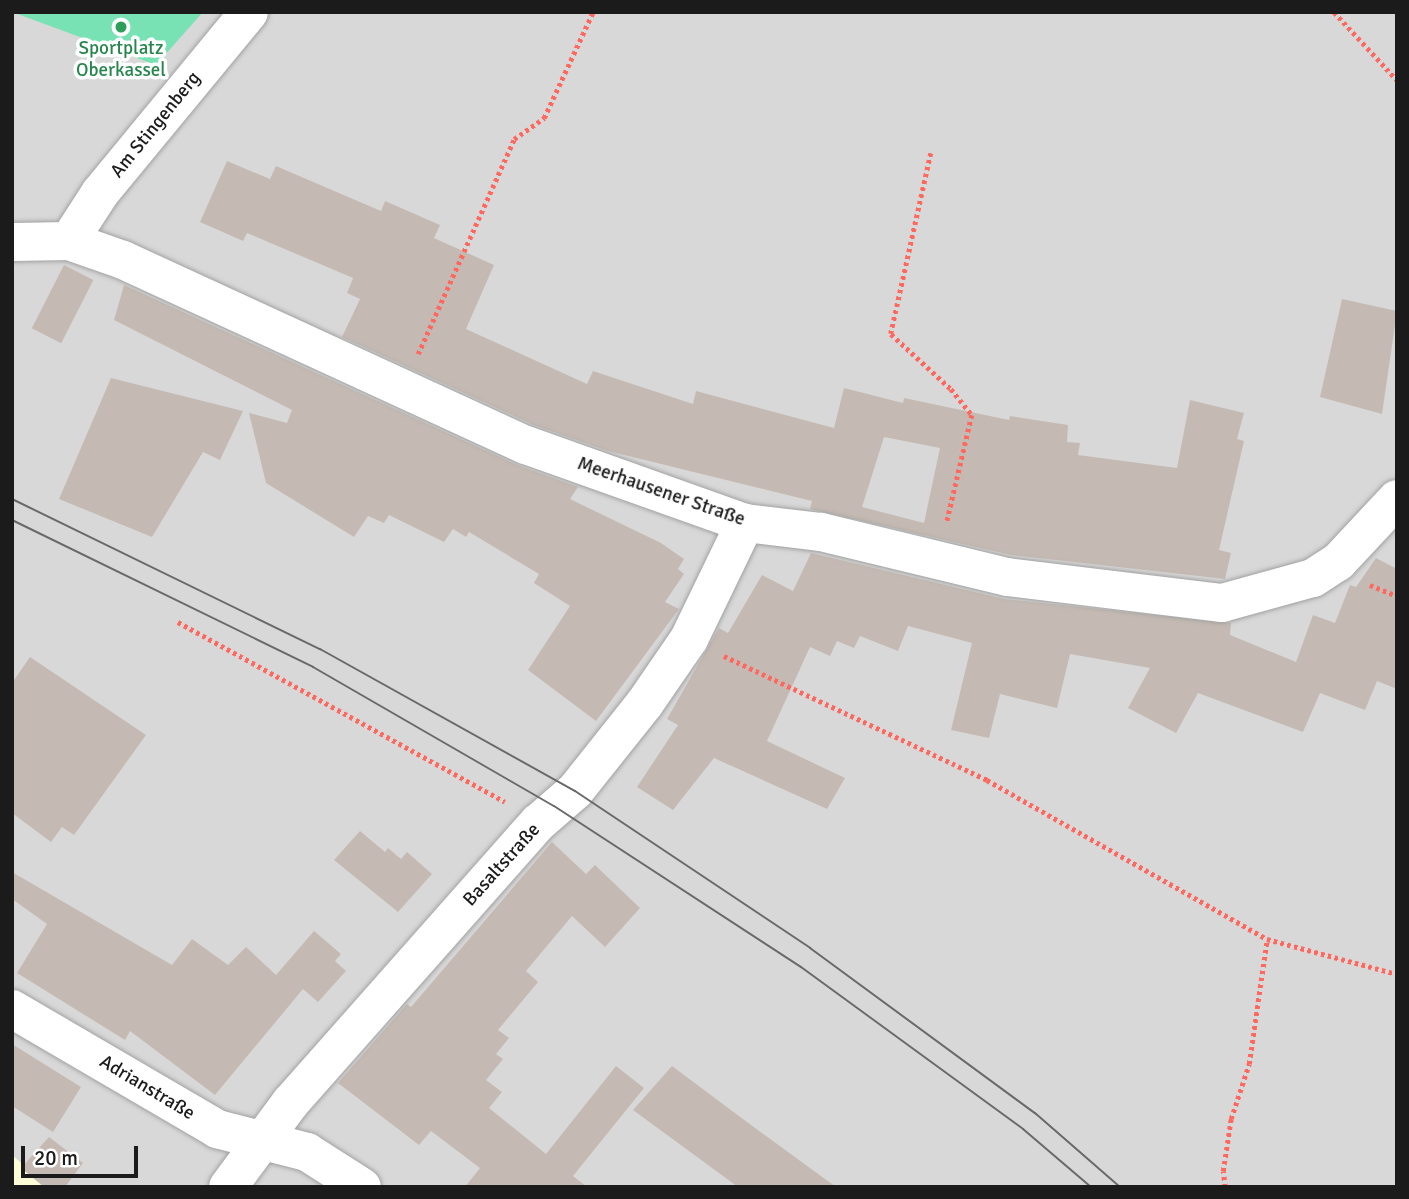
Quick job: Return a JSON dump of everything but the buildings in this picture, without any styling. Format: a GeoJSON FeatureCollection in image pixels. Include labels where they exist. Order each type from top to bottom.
{"type":"FeatureCollection","features":[{"type":"Feature","properties":{"kind":"street","name":"Am Stingenberg"},"geometry":{"type":"LineString","coordinates":[[69,241],[100,193],[249,12]]}},
{"type":"Feature","properties":{"kind":"street","name":"Meerhausener Straße"},"geometry":{"type":"LineString","coordinates":[[12,242],[69,241],[123,260],[526,445],[745,523],[821,532],[937,564],[1106,591],[1222,603],[1314,578],[1338,562],[1397,499]]}},
{"type":"Feature","properties":{"kind":"street","name":"Basaltstraße"},"geometry":{"type":"LineString","coordinates":[[228,1187],[264,1143],[291,1102],[538,823],[575,791],[645,704],[689,639],[745,523]]}},
{"type":"Feature","properties":{"kind":"street","name":"Adrianstraße"},"geometry":{"type":"LineString","coordinates":[[12,1009],[217,1129],[307,1152],[362,1187]]}},
{"type":"Feature","properties":{"kind":"path"},"geometry":{"type":"LineString","coordinates":[[402,390],[514,139],[544,118],[593,12]]}},
{"type":"Feature","properties":{"kind":"path"},"geometry":{"type":"LineString","coordinates":[[1334,12],[1397,80]]}},
{"type":"Feature","properties":{"kind":"path"},"geometry":{"type":"LineString","coordinates":[[931,153],[891,334],[951,388],[972,415],[937,564]]}},
{"type":"Feature","properties":{"kind":"path"},"geometry":{"type":"LineString","coordinates":[[178,622],[538,823]]}},
{"type":"Feature","properties":{"kind":"path"},"geometry":{"type":"LineString","coordinates":[[689,639],[987,780],[1267,939],[1397,974]]}},
{"type":"Feature","properties":{"kind":"path"},"geometry":{"type":"LineString","coordinates":[[1226,1187],[1223,1171],[1231,1119],[1249,1064],[1267,939]]}},
{"type":"Feature","properties":{"kind":"shaded area"},"geometry":{"type":"Polygon","coordinates":[[[12,12],[1397,12],[1397,1187],[12,1187],[12,12]]]}},
{"type":"Feature","properties":{"kind":"shaded area"},"geometry":{"type":"Polygon","coordinates":[[[12,1155],[49,1187],[12,1187],[12,1155]]]}},
{"type":"Feature","properties":{"kind":"green space","name":"Sportplatz Oberkassel"},"geometry":{"type":"Polygon","coordinates":[[[12,12],[203,12],[156,65],[12,12]]]}},
{"type":"Feature","properties":{"kind":"tram line"},"geometry":{"type":"LineString","coordinates":[[12,499],[320,649],[575,791],[810,948],[1035,1113],[1120,1187]]}},
{"type":"Feature","properties":{"kind":"tram line"},"geometry":{"type":"LineString","coordinates":[[12,520],[313,667],[554,806],[801,967],[1023,1129],[1091,1187]]}},
{"type":"Feature","properties":{"kind":"place","name":"Sportplatz Oberkassel"},"geometry":{"type":"Point","coordinates":[121,27]}}]}
